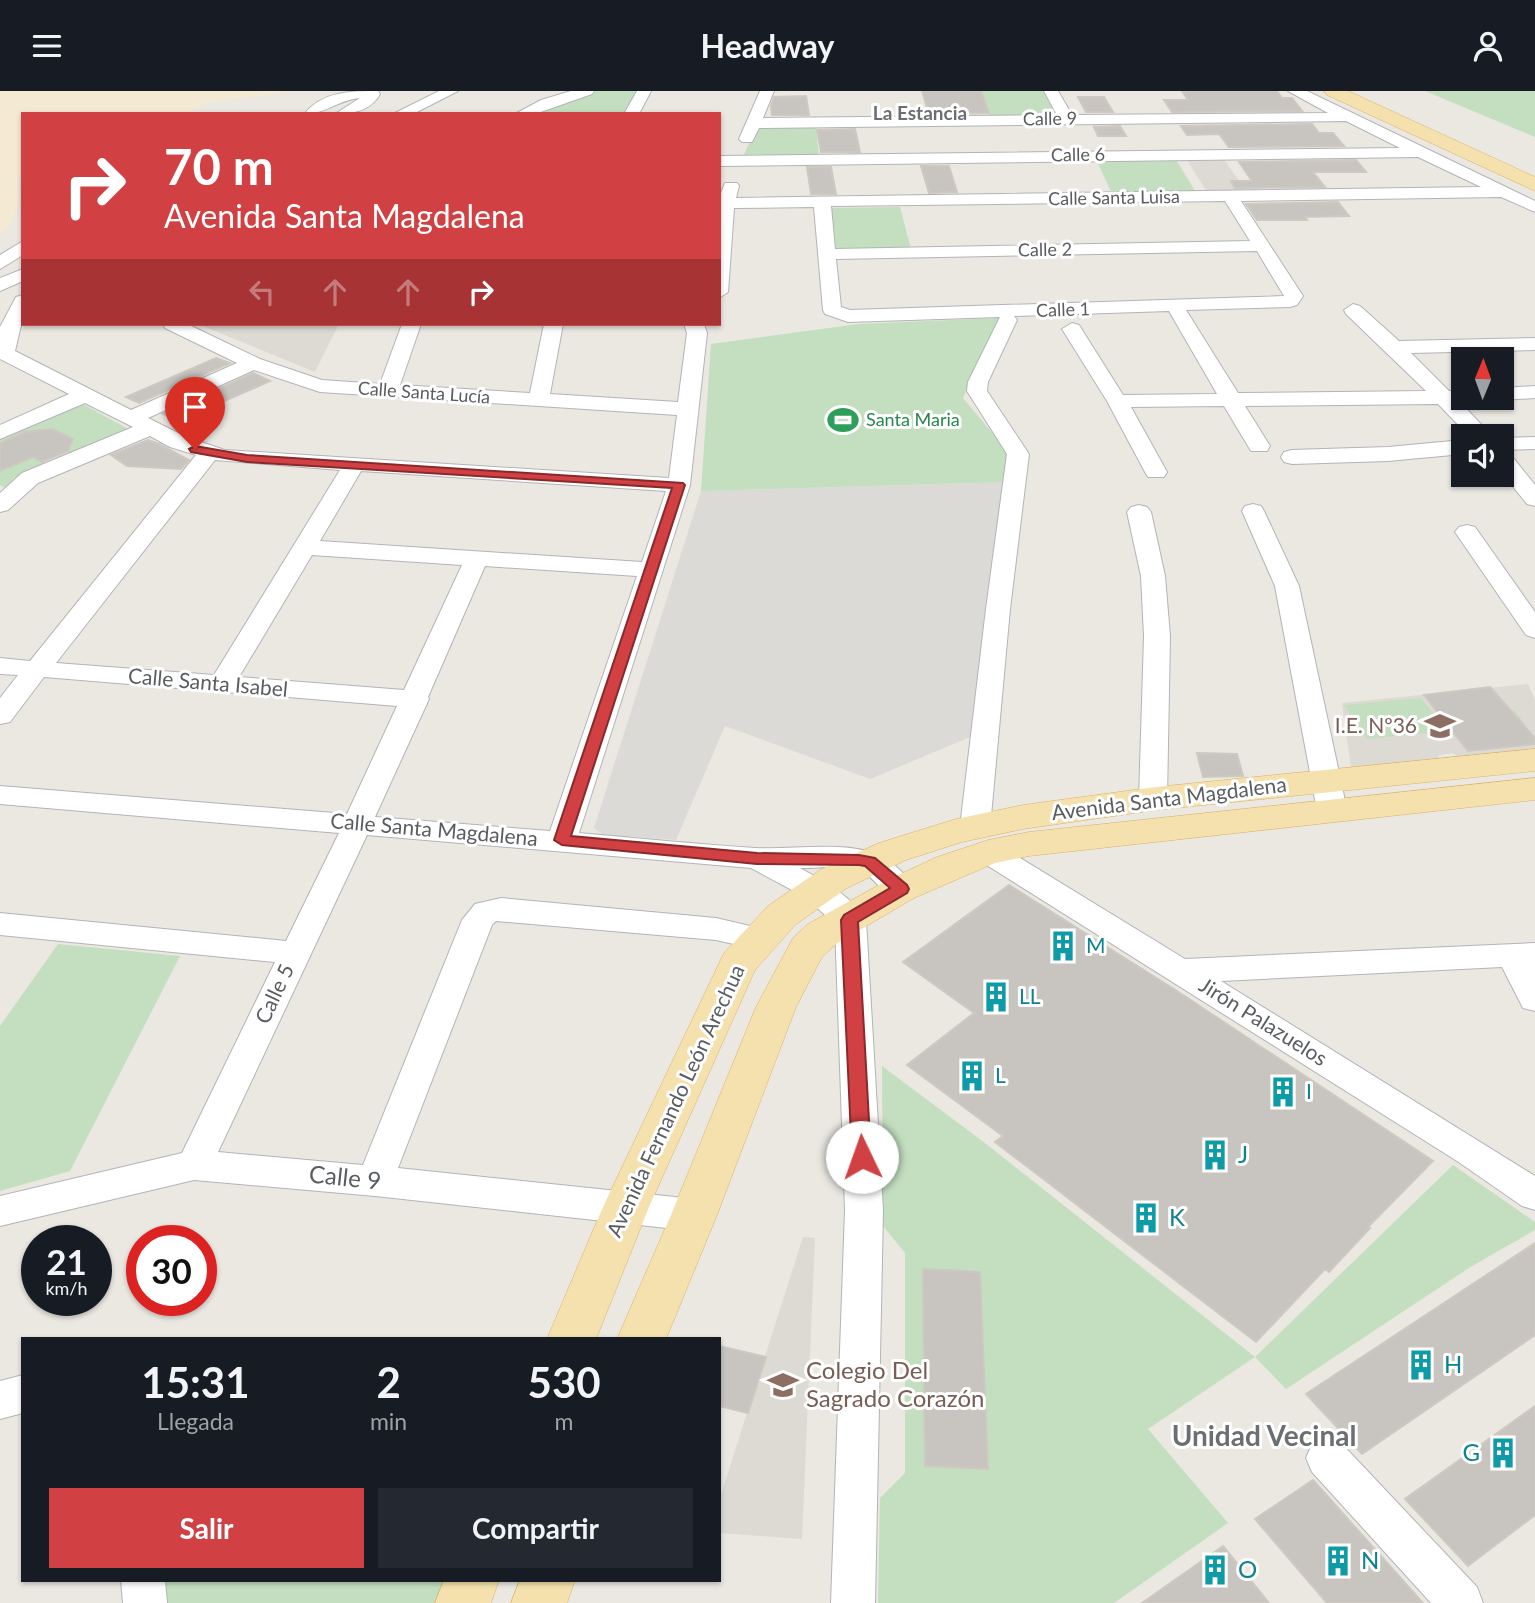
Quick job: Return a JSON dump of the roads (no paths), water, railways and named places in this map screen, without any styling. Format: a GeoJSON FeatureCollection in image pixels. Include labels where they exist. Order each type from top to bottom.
{"type":"FeatureCollection","features":[{"type":"Feature","properties":{"kind":"main road"},"geometry":{"type":"LineString","coordinates":[[1333,91],[1535,185]]}},
{"type":"Feature","properties":{"kind":"main road","name":"Avenida Santa Magdalena"},"geometry":{"type":"LineString","coordinates":[[816,890],[869,862],[938,836],[1029,844],[1535,761]]}},
{"type":"Feature","properties":{"kind":"main road","name":"Avenida Santa Magdalena"},"geometry":{"type":"LineString","coordinates":[[850,920],[901,889],[950,866],[981,839],[1153,799],[1535,789]]}},
{"type":"Feature","properties":{"kind":"main road","name":"Avenida Fernando León Arechua"},"geometry":{"type":"LineString","coordinates":[[572,1337],[626,1207],[738,963],[756,938],[776,918],[816,890]]}},
{"type":"Feature","properties":{"kind":"main road"},"geometry":{"type":"LineString","coordinates":[[642,1337],[790,976],[807,948],[822,934],[850,920]]}},
{"type":"Feature","properties":{"kind":"main road"},"geometry":{"type":"LineString","coordinates":[[463,1603],[471,1582]]}},
{"type":"Feature","properties":{"kind":"main road"},"geometry":{"type":"LineString","coordinates":[[539,1603],[547,1582]]}},
{"type":"Feature","properties":{"kind":"street"},"geometry":{"type":"LineString","coordinates":[[404,112],[451,91]]}},
{"type":"Feature","properties":{"kind":"street"},"geometry":{"type":"LineString","coordinates":[[526,112],[587,91]]}},
{"type":"Feature","properties":{"kind":"street"},"geometry":{"type":"LineString","coordinates":[[632,112],[644,91]]}},
{"type":"Feature","properties":{"kind":"street"},"geometry":{"type":"LineString","coordinates":[[721,248],[723,203],[767,91]]}},
{"type":"Feature","properties":{"kind":"street"},"geometry":{"type":"LineString","coordinates":[[1052,91],[1066,119]]}},
{"type":"Feature","properties":{"kind":"street"},"geometry":{"type":"LineString","coordinates":[[1295,91],[1535,207]]}},
{"type":"Feature","properties":{"kind":"street"},"geometry":{"type":"LineString","coordinates":[[313,112],[323,104],[341,96],[373,94],[371,99],[346,112]]}},
{"type":"Feature","properties":{"kind":"street","name":"Calle 9"},"geometry":{"type":"LineString","coordinates":[[755,123],[1345,117]]}},
{"type":"Feature","properties":{"kind":"street","name":"Calle 6"},"geometry":{"type":"LineString","coordinates":[[721,161],[1418,152]]}},
{"type":"Feature","properties":{"kind":"street"},"geometry":{"type":"LineString","coordinates":[[1084,155],[1107,198]]}},
{"type":"Feature","properties":{"kind":"street","name":"Calle Santa Luisa"},"geometry":{"type":"LineString","coordinates":[[723,203],[1502,192]]}},
{"type":"Feature","properties":{"kind":"street"},"geometry":{"type":"LineString","coordinates":[[1230,195],[1262,246]]}},
{"type":"Feature","properties":{"kind":"street"},"geometry":{"type":"LineString","coordinates":[[822,202],[827,254]]}},
{"type":"Feature","properties":{"kind":"street","name":"Calle 2"},"geometry":{"type":"LineString","coordinates":[[827,254],[1262,246]]}},
{"type":"Feature","properties":{"kind":"street","name":"Calle 1"},"geometry":{"type":"LineString","coordinates":[[827,254],[832,310],[836,314],[848,316],[1290,301],[1294,296],[1262,246]]}},
{"type":"Feature","properties":{"kind":"street"},"geometry":{"type":"LineString","coordinates":[[0,264],[21,248]]}},
{"type":"Feature","properties":{"kind":"street"},"geometry":{"type":"LineString","coordinates":[[0,285],[21,275]]}},
{"type":"Feature","properties":{"kind":"street"},"geometry":{"type":"LineString","coordinates":[[21,304],[12,320],[2,352],[140,423],[208,453],[247,459],[355,463],[679,485]]}},
{"type":"Feature","properties":{"kind":"street"},"geometry":{"type":"LineString","coordinates":[[1353,310],[1451,395]]}},
{"type":"Feature","properties":{"kind":"street"},"geometry":{"type":"LineString","coordinates":[[1178,312],[1259,446]]}},
{"type":"Feature","properties":{"kind":"street"},"geometry":{"type":"LineString","coordinates":[[981,839],[998,609],[1018,454],[977,391],[978,381],[1007,320]]}},
{"type":"Feature","properties":{"kind":"street","name":"Calle Santa Lucía"},"geometry":{"type":"LineString","coordinates":[[176,326],[253,363],[320,386],[689,409]]}},
{"type":"Feature","properties":{"kind":"street"},"geometry":{"type":"LineString","coordinates":[[388,391],[411,326]]}},
{"type":"Feature","properties":{"kind":"street"},"geometry":{"type":"LineString","coordinates":[[539,400],[554,326]]}},
{"type":"Feature","properties":{"kind":"street"},"geometry":{"type":"LineString","coordinates":[[562,840],[679,485],[699,327]]}},
{"type":"Feature","properties":{"kind":"street"},"geometry":{"type":"LineString","coordinates":[[1072,329],[1117,401],[1156,472]]}},
{"type":"Feature","properties":{"kind":"street"},"geometry":{"type":"LineString","coordinates":[[1512,347],[1535,344]]}},
{"type":"Feature","properties":{"kind":"street"},"geometry":{"type":"LineString","coordinates":[[1394,347],[1451,351]]}},
{"type":"Feature","properties":{"kind":"street"},"geometry":{"type":"LineString","coordinates":[[0,505],[30,478],[253,363]]}},
{"type":"Feature","properties":{"kind":"street"},"geometry":{"type":"LineString","coordinates":[[0,433],[85,395]]}},
{"type":"Feature","properties":{"kind":"street"},"geometry":{"type":"LineString","coordinates":[[1117,401],[1451,398]]}},
{"type":"Feature","properties":{"kind":"street"},"geometry":{"type":"LineString","coordinates":[[1514,444],[1535,443]]}},
{"type":"Feature","properties":{"kind":"street"},"geometry":{"type":"LineString","coordinates":[[1292,457],[1388,454],[1451,448]]}},
{"type":"Feature","properties":{"kind":"street"},"geometry":{"type":"LineString","coordinates":[[0,716],[208,453]]}},
{"type":"Feature","properties":{"kind":"street"},"geometry":{"type":"LineString","coordinates":[[222,684],[355,463]]}},
{"type":"Feature","properties":{"kind":"street"},"geometry":{"type":"LineString","coordinates":[[1514,474],[1535,499]]}},
{"type":"Feature","properties":{"kind":"street"},"geometry":{"type":"LineString","coordinates":[[1253,511],[1287,586],[1330,795]]}},
{"type":"Feature","properties":{"kind":"street"},"geometry":{"type":"LineString","coordinates":[[1139,512],[1153,576],[1157,636],[1153,799]]}},
{"type":"Feature","properties":{"kind":"street"},"geometry":{"type":"LineString","coordinates":[[1467,532],[1535,630]]}},
{"type":"Feature","properties":{"kind":"street"},"geometry":{"type":"LineString","coordinates":[[305,547],[649,570]]}},
{"type":"Feature","properties":{"kind":"street","name":"Calle 5"},"geometry":{"type":"LineString","coordinates":[[194,1165],[416,699],[477,558]]}},
{"type":"Feature","properties":{"kind":"street","name":"Calle Santa Isabel"},"geometry":{"type":"LineString","coordinates":[[0,666],[416,699]]}},
{"type":"Feature","properties":{"kind":"street","name":"Calle Santa Magdalena"},"geometry":{"type":"LineString","coordinates":[[0,795],[757,858],[834,858],[869,862]]}},
{"type":"Feature","properties":{"kind":"street","name":"Jirón Palazuelos"},"geometry":{"type":"LineString","coordinates":[[981,839],[1180,971],[1459,1144],[1535,1195]]}},
{"type":"Feature","properties":{"kind":"street"},"geometry":{"type":"LineString","coordinates":[[757,858],[816,890],[850,920],[864,1210],[853,1603]]}},
{"type":"Feature","properties":{"kind":"street"},"geometry":{"type":"LineString","coordinates":[[869,862],[901,889]]}},
{"type":"Feature","properties":{"kind":"street"},"geometry":{"type":"LineString","coordinates":[[376,1181],[478,920],[486,912],[501,909],[716,929],[756,938]]}},
{"type":"Feature","properties":{"kind":"street"},"geometry":{"type":"LineString","coordinates":[[0,924],[295,953]]}},
{"type":"Feature","properties":{"kind":"street"},"geometry":{"type":"LineString","coordinates":[[1180,971],[1523,955],[1535,999]]}},
{"type":"Feature","properties":{"kind":"street","name":"Calle 9"},"geometry":{"type":"LineString","coordinates":[[0,1211],[194,1165],[376,1181],[694,1215]]}},
{"type":"Feature","properties":{"kind":"street"},"geometry":{"type":"LineString","coordinates":[[0,1400],[21,1395]]}},
{"type":"Feature","properties":{"kind":"street"},"geometry":{"type":"LineString","coordinates":[[1327,1458],[1461,1603]]}},
{"type":"Feature","properties":{"kind":"street"},"geometry":{"type":"LineString","coordinates":[[143,1582],[145,1603]]}},
{"type":"Feature","properties":{"kind":"place","name":"Santa Maria"},"geometry":{"type":"Point","coordinates":[843,420]}},
{"type":"Feature","properties":{"kind":"place","name":"I.E. Nº36"},"geometry":{"type":"Point","coordinates":[1440,726]}},
{"type":"Feature","properties":{"kind":"place","name":"M"},"geometry":{"type":"Point","coordinates":[1063,946]}},
{"type":"Feature","properties":{"kind":"place","name":"LL"},"geometry":{"type":"Point","coordinates":[996,997]}},
{"type":"Feature","properties":{"kind":"place","name":"L"},"geometry":{"type":"Point","coordinates":[972,1076]}},
{"type":"Feature","properties":{"kind":"place","name":"I"},"geometry":{"type":"Point","coordinates":[1283,1092]}},
{"type":"Feature","properties":{"kind":"place","name":"J"},"geometry":{"type":"Point","coordinates":[1215,1155]}},
{"type":"Feature","properties":{"kind":"place","name":"K"},"geometry":{"type":"Point","coordinates":[1146,1218]}},
{"type":"Feature","properties":{"kind":"place","name":"H"},"geometry":{"type":"Point","coordinates":[1421,1365]}},
{"type":"Feature","properties":{"kind":"place","name":"Colegio Del Sagrado Corazón"},"geometry":{"type":"Point","coordinates":[783,1385]}},
{"type":"Feature","properties":{"kind":"place","name":"G"},"geometry":{"type":"Point","coordinates":[1503,1453]}},
{"type":"Feature","properties":{"kind":"place","name":"N"},"geometry":{"type":"Point","coordinates":[1338,1561]}},
{"type":"Feature","properties":{"kind":"place","name":"O"},"geometry":{"type":"Point","coordinates":[1215,1570]}},
{"type":"Feature","properties":{"kind":"district","name":"La Estancia"},"geometry":{"type":"Point","coordinates":[920,113]}},
{"type":"Feature","properties":{"kind":"district","name":"Unidad Vecinal"},"geometry":{"type":"Point","coordinates":[1264,1436]}}]}
